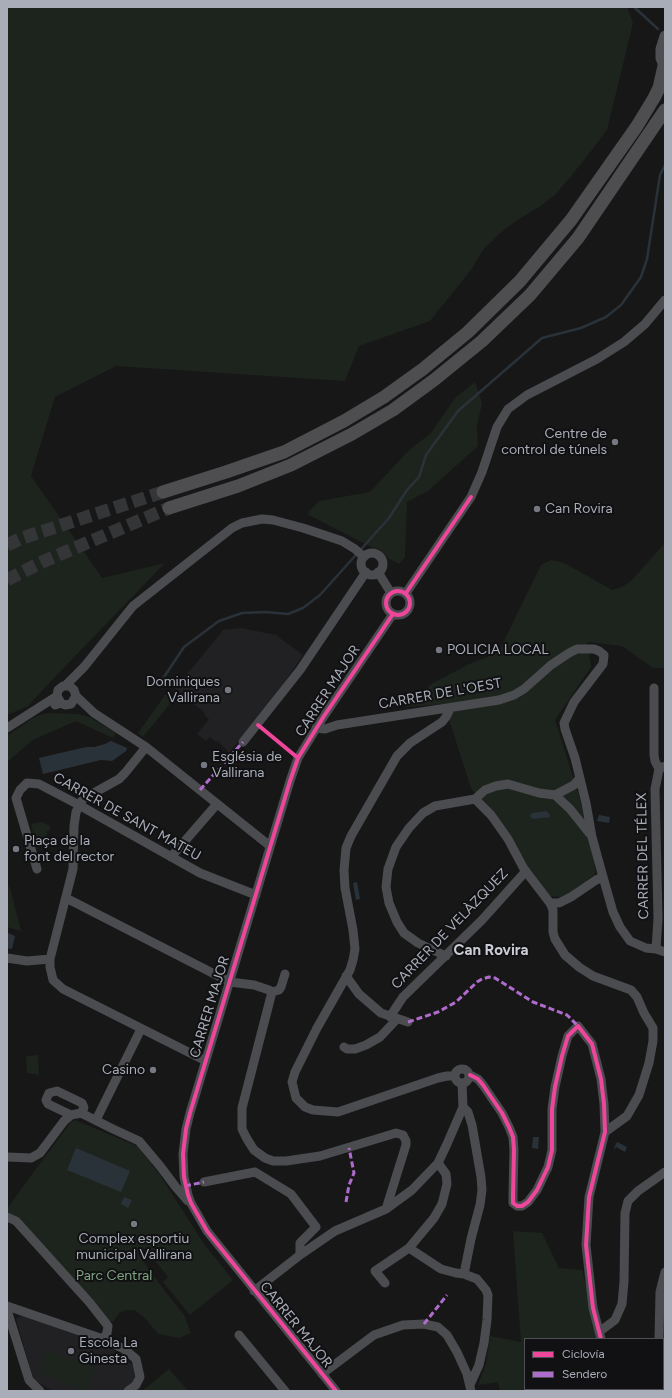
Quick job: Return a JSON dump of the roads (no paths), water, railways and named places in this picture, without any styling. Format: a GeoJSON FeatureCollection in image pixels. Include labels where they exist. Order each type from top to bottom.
{"type":"FeatureCollection","features":[{"type":"Feature","properties":{"kind":"highway"},"geometry":{"type":"LineString","coordinates":[[163,492],[284,452],[344,422],[384,397],[429,364],[468,332],[520,281],[566,226],[637,126],[659,88],[664,67]]}},
{"type":"Feature","properties":{"kind":"highway"},"geometry":{"type":"LineString","coordinates":[[169,508],[238,486],[291,465],[352,434],[393,410],[434,380],[482,341],[535,289],[578,238],[665,110]]}},
{"type":"Feature","properties":{"kind":"main road"},"geometry":{"type":"LineString","coordinates":[[664,67],[661,58],[661,49],[665,36]]}},
{"type":"Feature","properties":{"kind":"street"},"geometry":{"type":"LineString","coordinates":[[406,593],[470,496],[482,472],[497,427],[508,409],[527,395],[591,362],[624,342],[645,324],[665,300]]}},
{"type":"Feature","properties":{"kind":"street"},"geometry":{"type":"LineString","coordinates":[[84,667],[74,697],[65,705],[59,700],[58,690],[65,686],[84,667],[133,606],[232,528],[242,523],[262,519],[273,520],[303,528],[342,541],[364,557]]}},
{"type":"Feature","properties":{"kind":"street"},"geometry":{"type":"LineString","coordinates":[[370,553],[376,554],[381,559],[382,566],[378,572],[373,574],[366,572],[361,566],[364,557],[370,553]]}},
{"type":"Feature","properties":{"kind":"street"},"geometry":{"type":"LineString","coordinates":[[243,742],[300,670],[366,572]]}},
{"type":"Feature","properties":{"kind":"street"},"geometry":{"type":"LineString","coordinates":[[378,572],[391,593]]}},
{"type":"Feature","properties":{"kind":"street"},"geometry":{"type":"LineString","coordinates":[[399,590],[406,593],[411,603],[408,610],[402,615],[393,614],[386,605],[386,601],[391,593],[399,590]]}},
{"type":"Feature","properties":{"kind":"street","name":"CARRER MAJOR"},"geometry":{"type":"LineString","coordinates":[[336,1391],[213,1240],[191,1203],[185,1186],[184,1142],[190,1113],[298,758],[316,728],[393,614]]}},
{"type":"Feature","properties":{"kind":"street","name":"CARRER DE L'OEST"},"geometry":{"type":"LineString","coordinates":[[316,728],[325,729],[337,725],[499,700],[514,696],[560,658],[577,649],[594,649],[604,655],[603,664],[574,702],[564,723],[580,778]]}},
{"type":"Feature","properties":{"kind":"street"},"geometry":{"type":"LineString","coordinates":[[65,686],[70,686],[74,697],[94,713],[146,747],[270,846]]}},
{"type":"Feature","properties":{"kind":"street"},"geometry":{"type":"LineString","coordinates":[[654,688],[654,755],[655,762],[662,767]]}},
{"type":"Feature","properties":{"kind":"street"},"geometry":{"type":"LineString","coordinates":[[7,728],[35,710],[59,700]]}},
{"type":"Feature","properties":{"kind":"street"},"geometry":{"type":"LineString","coordinates":[[450,708],[442,722],[410,743],[397,756],[362,815],[348,842],[344,870],[345,888],[355,949],[353,960],[346,976],[317,1028],[295,1072],[292,1082],[296,1098],[299,1103],[305,1107],[313,1110],[338,1112],[438,1078],[454,1076]]}},
{"type":"Feature","properties":{"kind":"street"},"geometry":{"type":"LineString","coordinates":[[324,716],[337,725]]}},
{"type":"Feature","properties":{"kind":"street"},"geometry":{"type":"LineString","coordinates":[[146,747],[119,779],[84,799],[76,812],[74,826],[73,869],[50,960],[53,980],[62,990],[206,1061]]}},
{"type":"Feature","properties":{"kind":"street","name":"CARRER DEL TÉLEX"},"geometry":{"type":"LineString","coordinates":[[660,950],[655,789],[662,767]]}},
{"type":"Feature","properties":{"kind":"street"},"geometry":{"type":"LineString","coordinates":[[446,956],[411,938],[399,927],[387,895],[388,869],[396,847],[409,828],[423,813],[436,806],[475,799],[485,790],[496,786],[508,784],[539,793],[555,795],[574,785],[580,778]]}},
{"type":"Feature","properties":{"kind":"street"},"geometry":{"type":"LineString","coordinates":[[580,778],[592,837],[613,912],[620,927],[630,941],[646,948],[660,950]]}},
{"type":"Feature","properties":{"kind":"street","name":"CARRER DE SANT MATEU"},"geometry":{"type":"LineString","coordinates":[[37,869],[16,798],[20,790],[27,783],[39,784],[200,873],[256,895]]}},
{"type":"Feature","properties":{"kind":"street"},"geometry":{"type":"LineString","coordinates":[[555,795],[570,809],[592,837]]}},
{"type":"Feature","properties":{"kind":"street"},"geometry":{"type":"LineString","coordinates":[[475,799],[491,816],[508,839],[526,871],[550,904],[553,910],[553,932],[555,939],[565,955],[593,976],[631,990],[637,997],[653,1028],[653,1041],[649,1063],[639,1095],[627,1116],[605,1132]]}},
{"type":"Feature","properties":{"kind":"street"},"geometry":{"type":"LineString","coordinates":[[172,857],[217,804]]}},
{"type":"Feature","properties":{"kind":"street","name":"CARRER DE VELÀZQUEZ"},"geometry":{"type":"LineString","coordinates":[[344,1047],[347,1049],[355,1049],[380,1037],[394,1018],[403,997],[482,920],[526,871]]}},
{"type":"Feature","properties":{"kind":"street"},"geometry":{"type":"LineString","coordinates":[[550,904],[559,903],[571,898],[596,880],[603,877]]}},
{"type":"Feature","properties":{"kind":"street"},"geometry":{"type":"LineString","coordinates":[[66,898],[230,982],[254,985],[272,992],[279,990],[282,987],[285,974]]}},
{"type":"Feature","properties":{"kind":"street"},"geometry":{"type":"LineString","coordinates":[[7,958],[27,961],[50,960]]}},
{"type":"Feature","properties":{"kind":"street"},"geometry":{"type":"LineString","coordinates":[[346,976],[360,994],[381,1013],[408,1022]]}},
{"type":"Feature","properties":{"kind":"street"},"geometry":{"type":"LineString","coordinates":[[272,992],[242,1108],[242,1129],[247,1139],[254,1150],[264,1158],[273,1161],[286,1161],[320,1156],[396,1133],[403,1135],[406,1145],[386,1209]]}},
{"type":"Feature","properties":{"kind":"street"},"geometry":{"type":"LineString","coordinates":[[454,1076],[457,1070],[460,1069],[466,1070],[470,1075],[478,1079],[510,1127],[514,1150],[512,1194],[514,1203],[517,1206],[522,1206],[528,1202],[537,1190],[548,1168],[552,1150],[552,1109],[562,1056],[568,1036],[578,1026],[592,1044],[601,1079],[605,1132],[589,1196],[586,1245],[593,1308],[600,1335]]}},
{"type":"Feature","properties":{"kind":"street"},"geometry":{"type":"LineString","coordinates":[[96,1120],[141,1029]]}},
{"type":"Feature","properties":{"kind":"street"},"geometry":{"type":"LineString","coordinates":[[454,1076],[457,1082],[462,1083],[468,1080],[470,1075]]}},
{"type":"Feature","properties":{"kind":"street"},"geometry":{"type":"LineString","coordinates":[[254,1291],[300,1255],[336,1231],[386,1209],[412,1190],[438,1163],[463,1108],[462,1083]]}},
{"type":"Feature","properties":{"kind":"street"},"geometry":{"type":"LineString","coordinates":[[7,1157],[32,1158],[40,1153],[68,1118],[81,1113],[84,1108],[82,1103],[57,1091],[49,1093],[46,1100],[48,1104],[68,1118]]}},
{"type":"Feature","properties":{"kind":"street"},"geometry":{"type":"LineString","coordinates":[[463,1108],[468,1112],[472,1125],[482,1190],[464,1274]]}},
{"type":"Feature","properties":{"kind":"street"},"geometry":{"type":"LineString","coordinates":[[81,1113],[144,1144],[175,1186],[191,1203]]}},
{"type":"Feature","properties":{"kind":"street"},"geometry":{"type":"LineString","coordinates":[[385,1283],[375,1271],[409,1248],[434,1218],[442,1204],[447,1184],[446,1174],[438,1163]]}},
{"type":"Feature","properties":{"kind":"street"},"geometry":{"type":"LineString","coordinates":[[204,1182],[255,1172],[291,1194],[316,1227],[300,1243],[300,1255]]}},
{"type":"Feature","properties":{"kind":"street"},"geometry":{"type":"LineString","coordinates":[[600,1335],[615,1320],[622,1304],[626,1213],[628,1202],[638,1192],[665,1172]]}},
{"type":"Feature","properties":{"kind":"street"},"geometry":{"type":"LineString","coordinates":[[7,1217],[16,1221],[90,1303],[108,1326],[107,1333],[103,1338]]}},
{"type":"Feature","properties":{"kind":"street"},"geometry":{"type":"LineString","coordinates":[[409,1248],[441,1269],[464,1274],[477,1279],[484,1287],[488,1295],[484,1343],[479,1366],[470,1388]]}},
{"type":"Feature","properties":{"kind":"street"},"geometry":{"type":"LineString","coordinates":[[659,1338],[660,1292],[665,1272]]}},
{"type":"Feature","properties":{"kind":"street"},"geometry":{"type":"LineString","coordinates":[[7,1306],[103,1338],[124,1349],[136,1359],[140,1377],[136,1385],[128,1391]]}},
{"type":"Feature","properties":{"kind":"street"},"geometry":{"type":"LineString","coordinates":[[7,1310],[29,1380],[38,1390]]}},
{"type":"Feature","properties":{"kind":"street"},"geometry":{"type":"LineString","coordinates":[[322,1374],[374,1335],[403,1325],[424,1324],[438,1327],[447,1336],[457,1352],[470,1388]]}},
{"type":"Feature","properties":{"kind":"street"},"geometry":{"type":"LineString","coordinates":[[239,1335],[285,1391]]}},
{"type":"Feature","properties":{"kind":"waterway"},"geometry":{"type":"LineString","coordinates":[[634,7],[658,29]]}},
{"type":"Feature","properties":{"kind":"waterway"},"geometry":{"type":"LineString","coordinates":[[162,680],[184,647],[219,621],[242,613],[265,612],[288,614],[303,608],[320,595],[389,518],[407,490],[419,477],[426,455],[458,411],[542,338],[581,328],[606,317],[621,305],[641,277],[647,259],[660,175],[665,165]]}},
{"type":"Feature","properties":{"kind":"tunnel"},"geometry":{"type":"LineString","coordinates":[[7,545],[22,538],[163,492]]}},
{"type":"Feature","properties":{"kind":"tunnel"},"geometry":{"type":"LineString","coordinates":[[7,580],[42,562],[169,508]]}},
{"type":"Feature","properties":{"kind":"place","name":"Centre de control de túnels"},"geometry":{"type":"Point","coordinates":[615,442]}},
{"type":"Feature","properties":{"kind":"place","name":"Can Rovira"},"geometry":{"type":"Point","coordinates":[537,509]}},
{"type":"Feature","properties":{"kind":"place","name":"POLICIA LOCAL"},"geometry":{"type":"Point","coordinates":[439,650]}},
{"type":"Feature","properties":{"kind":"place","name":"Dominiques Vallirana"},"geometry":{"type":"Point","coordinates":[228,690]}},
{"type":"Feature","properties":{"kind":"place","name":"Església de Vallirana"},"geometry":{"type":"Point","coordinates":[204,765]}},
{"type":"Feature","properties":{"kind":"place","name":"Plaça de la font del rector"},"geometry":{"type":"Point","coordinates":[16,849]}},
{"type":"Feature","properties":{"kind":"place","name":"Casino"},"geometry":{"type":"Point","coordinates":[153,1070]}},
{"type":"Feature","properties":{"kind":"place","name":"Complex esportiu municipal Vallirana"},"geometry":{"type":"Point","coordinates":[134,1224]}},
{"type":"Feature","properties":{"kind":"place","name":"Escola La Ginesta"},"geometry":{"type":"Point","coordinates":[71,1351]}},
{"type":"Feature","properties":{"kind":"district","name":"Can Rovira"},"geometry":{"type":"Point","coordinates":[491,951]}},
{"type":"Feature","properties":{"kind":"park label","name":"Parc Central"},"geometry":{"type":"Point","coordinates":[114,1276]}}]}
